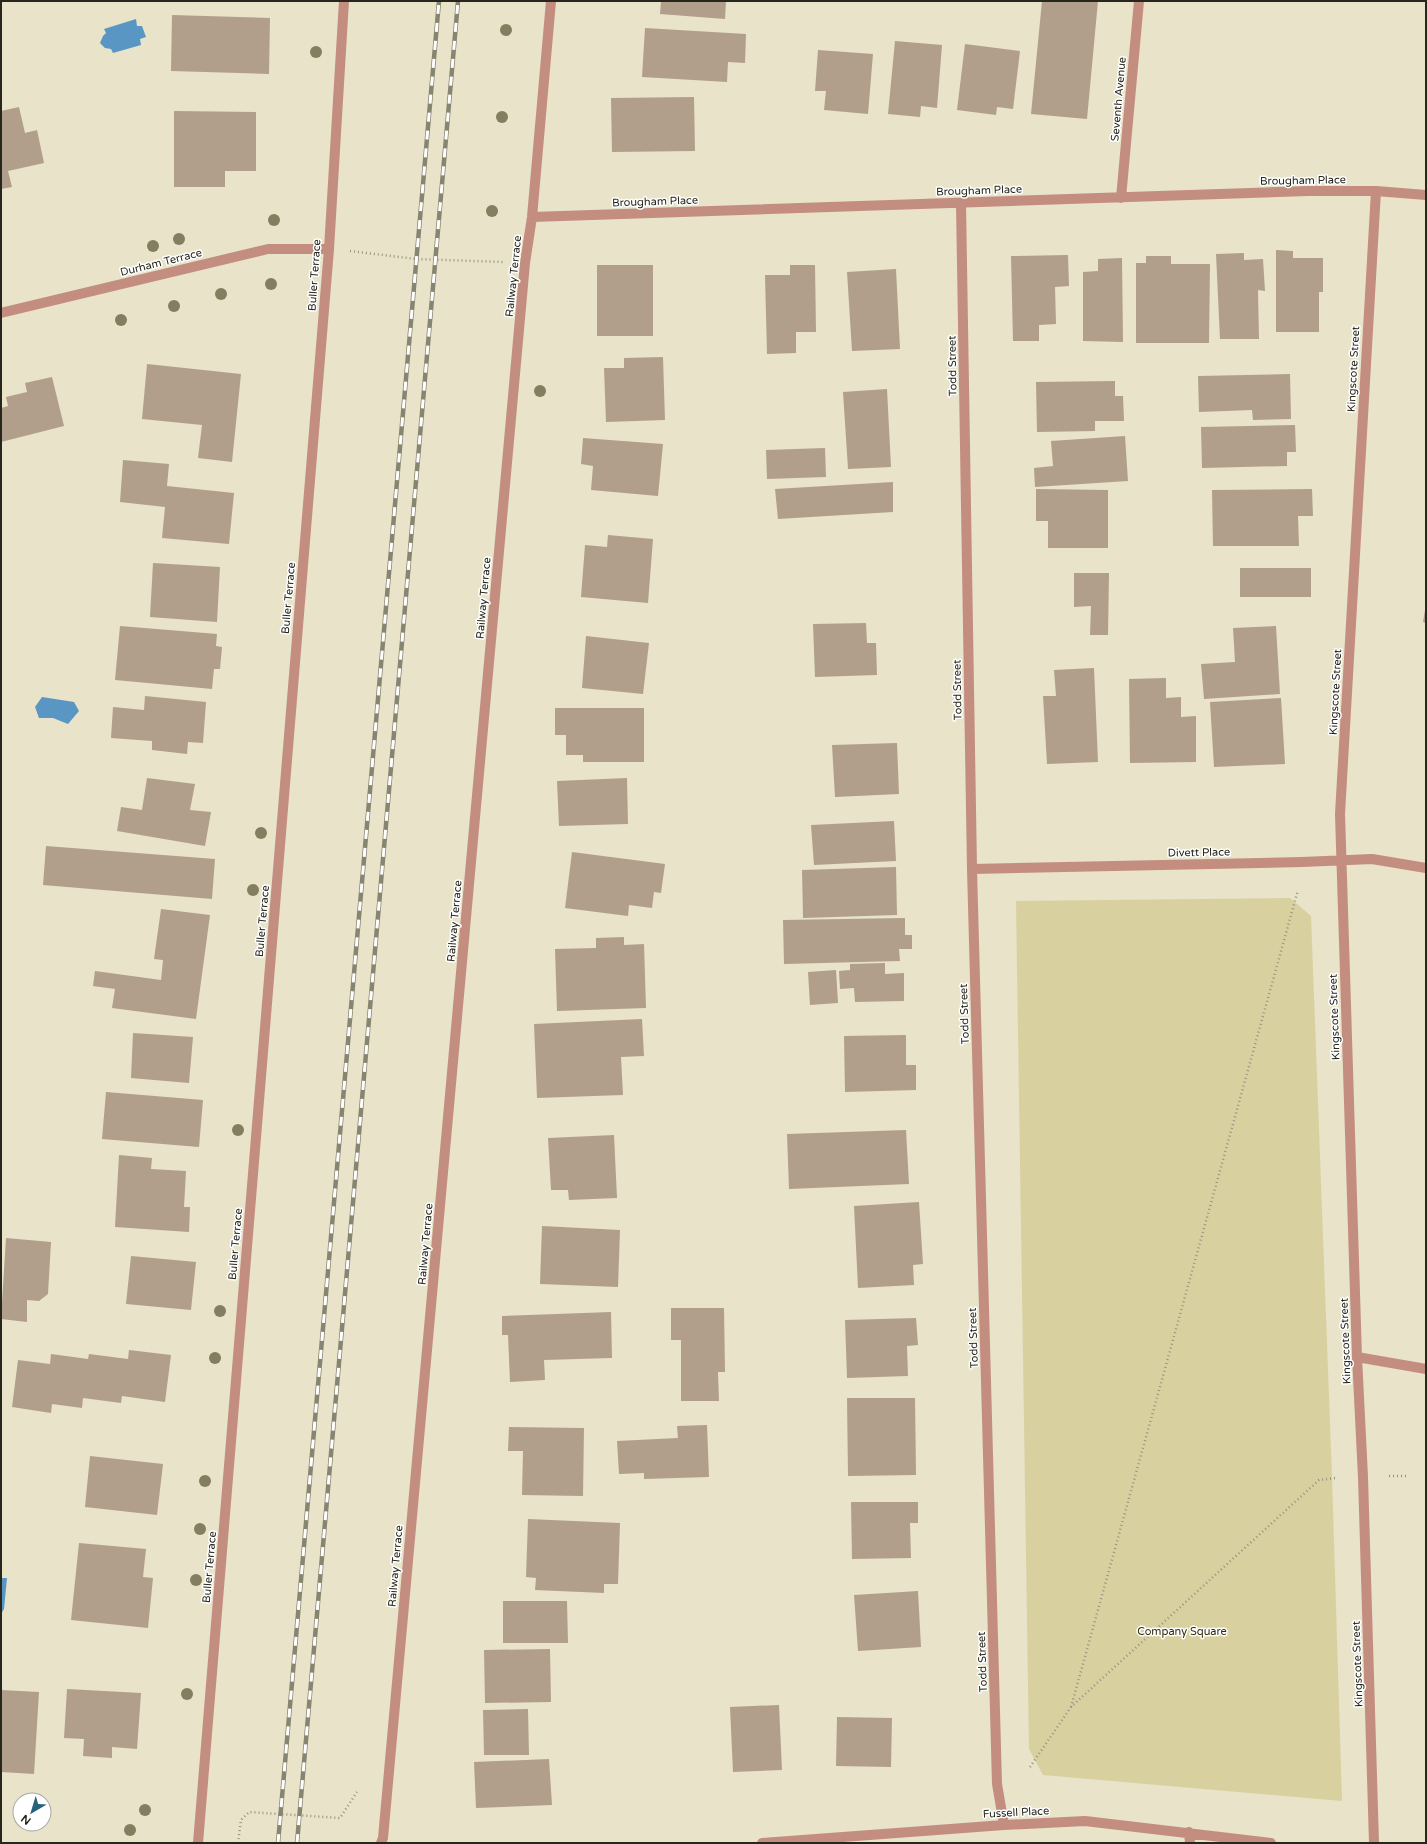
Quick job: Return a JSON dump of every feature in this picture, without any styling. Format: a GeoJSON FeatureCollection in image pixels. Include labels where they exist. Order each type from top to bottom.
{"type":"FeatureCollection","features":[{"type":"Feature","properties":{"kind":"street","name":"Buller Terrace"},"geometry":{"type":"LineString","coordinates":[[198,1843],[328,249],[344,1]]}},
{"type":"Feature","properties":{"kind":"street","name":"Railway Terrace"},"geometry":{"type":"LineString","coordinates":[[381,1843],[383,1838],[525,263],[532,217],[551,1]]}},
{"type":"Feature","properties":{"kind":"street","name":"Seventh Avenue"},"geometry":{"type":"LineString","coordinates":[[1121,198],[1139,1]]}},
{"type":"Feature","properties":{"kind":"street","name":"Brougham Place"},"geometry":{"type":"LineString","coordinates":[[532,217],[1376,191],[1426,195]]}},
{"type":"Feature","properties":{"kind":"street","name":"Kingscote Street"},"geometry":{"type":"LineString","coordinates":[[1374,1843],[1363,1485],[1357,1357],[1340,860],[1340,814],[1376,191]]}},
{"type":"Feature","properties":{"kind":"street","name":"Todd Street"},"geometry":{"type":"LineString","coordinates":[[961,203],[972,869],[997,1784],[1004,1824]]}},
{"type":"Feature","properties":{"kind":"street","name":"Durham Terrace"},"geometry":{"type":"LineString","coordinates":[[1,314],[268,249],[328,249]]}},
{"type":"Feature","properties":{"kind":"street","name":"Divett Place"},"geometry":{"type":"LineString","coordinates":[[972,869],[1294,863],[1372,859],[1426,868]]}},
{"type":"Feature","properties":{"kind":"street"},"geometry":{"type":"LineString","coordinates":[[1357,1357],[1426,1369]]}},
{"type":"Feature","properties":{"kind":"street","name":"Fussell Place"},"geometry":{"type":"LineString","coordinates":[[762,1843],[1004,1824],[1085,1821],[1189,1832],[1271,1843]]}},
{"type":"Feature","properties":{"kind":"street"},"geometry":{"type":"LineString","coordinates":[[1189,1832],[1190,1843]]}},
{"type":"Feature","properties":{"kind":"path"},"geometry":{"type":"LineString","coordinates":[[328,249],[416,259],[525,263]]}},
{"type":"Feature","properties":{"kind":"path"},"geometry":{"type":"LineString","coordinates":[[1071,1707],[1298,890]]}},
{"type":"Feature","properties":{"kind":"path"},"geometry":{"type":"LineString","coordinates":[[1389,1476],[1406,1476]]}},
{"type":"Feature","properties":{"kind":"path"},"geometry":{"type":"LineString","coordinates":[[1030,1767],[1071,1707],[1319,1480],[1336,1478]]}},
{"type":"Feature","properties":{"kind":"path"},"geometry":{"type":"LineString","coordinates":[[238,1843],[241,1820],[249,1812],[340,1818],[358,1792]]}},
{"type":"Feature","properties":{"kind":"green space","name":"Company Square"},"geometry":{"type":"Polygon","coordinates":[[[1290,898],[1311,916],[1332,1477],[1342,1801],[1043,1775],[1029,1749],[1016,901],[1290,898]]]}},
{"type":"Feature","properties":{"kind":"water"},"geometry":{"type":"Polygon","coordinates":[[[136,19],[137,26],[142,26],[146,37],[140,39],[141,45],[113,53],[111,49],[105,48],[100,43],[106,33],[104,29],[136,19]]]}},
{"type":"Feature","properties":{"kind":"water"},"geometry":{"type":"Polygon","coordinates":[[[42,697],[74,702],[79,711],[68,724],[53,718],[39,718],[35,707],[42,697]]]}},
{"type":"Feature","properties":{"kind":"water"},"geometry":{"type":"Polygon","coordinates":[[[1,1578],[7,1578],[4,1609],[1,1614],[1,1578]]]}},
{"type":"Feature","properties":{"kind":"building"},"geometry":{"type":"Polygon","coordinates":[[[661,1],[726,1],[725,19],[660,14],[661,1]]]}},
{"type":"Feature","properties":{"kind":"building"},"geometry":{"type":"Polygon","coordinates":[[[1042,1],[1098,1],[1087,119],[1031,114],[1042,1]]]}},
{"type":"Feature","properties":{"kind":"building"},"geometry":{"type":"Polygon","coordinates":[[[172,15],[270,18],[269,74],[171,71],[172,15]]]}},
{"type":"Feature","properties":{"kind":"building"},"geometry":{"type":"Polygon","coordinates":[[[645,28],[746,34],[745,63],[728,62],[727,82],[642,77],[645,28]]]}},
{"type":"Feature","properties":{"kind":"building"},"geometry":{"type":"Polygon","coordinates":[[[895,41],[942,45],[937,108],[921,106],[920,117],[888,114],[895,41]]]}},
{"type":"Feature","properties":{"kind":"building"},"geometry":{"type":"Polygon","coordinates":[[[965,44],[1020,51],[1013,109],[997,107],[996,115],[957,110],[965,44]]]}},
{"type":"Feature","properties":{"kind":"building"},"geometry":{"type":"Polygon","coordinates":[[[818,50],[873,54],[868,114],[824,110],[826,91],[815,91],[818,50]]]}},
{"type":"Feature","properties":{"kind":"building"},"geometry":{"type":"Polygon","coordinates":[[[694,97],[695,151],[612,152],[611,98],[694,97]]]}},
{"type":"Feature","properties":{"kind":"building"},"geometry":{"type":"Polygon","coordinates":[[[19,107],[25,133],[37,130],[44,163],[8,171],[12,187],[1,189],[1,111],[19,107]]]}},
{"type":"Feature","properties":{"kind":"building"},"geometry":{"type":"Polygon","coordinates":[[[174,111],[256,112],[256,171],[225,171],[225,187],[174,187],[174,111]]]}},
{"type":"Feature","properties":{"kind":"building"},"geometry":{"type":"Polygon","coordinates":[[[1276,250],[1293,251],[1293,258],[1323,258],[1323,292],[1319,292],[1319,332],[1276,332],[1276,250]]]}},
{"type":"Feature","properties":{"kind":"building"},"geometry":{"type":"Polygon","coordinates":[[[1244,253],[1244,260],[1263,259],[1265,291],[1258,290],[1259,339],[1220,339],[1216,254],[1244,253]]]}},
{"type":"Feature","properties":{"kind":"building"},"geometry":{"type":"Polygon","coordinates":[[[1068,255],[1069,286],[1055,287],[1056,324],[1039,325],[1039,341],[1013,341],[1011,256],[1068,255]]]}},
{"type":"Feature","properties":{"kind":"building"},"geometry":{"type":"Polygon","coordinates":[[[1146,256],[1171,256],[1171,264],[1210,264],[1209,343],[1136,343],[1136,263],[1146,263],[1146,256]]]}},
{"type":"Feature","properties":{"kind":"building"},"geometry":{"type":"Polygon","coordinates":[[[1122,258],[1123,342],[1083,341],[1083,272],[1098,271],[1098,259],[1122,258]]]}},
{"type":"Feature","properties":{"kind":"building"},"geometry":{"type":"Polygon","coordinates":[[[597,265],[653,265],[653,336],[597,336],[597,265]]]}},
{"type":"Feature","properties":{"kind":"building"},"geometry":{"type":"Polygon","coordinates":[[[790,265],[815,265],[816,332],[796,332],[796,353],[767,354],[765,275],[790,275],[790,265]]]}},
{"type":"Feature","properties":{"kind":"building"},"geometry":{"type":"Polygon","coordinates":[[[896,269],[900,349],[852,351],[847,272],[896,269]]]}},
{"type":"Feature","properties":{"kind":"building"},"geometry":{"type":"Polygon","coordinates":[[[663,357],[665,420],[606,422],[604,368],[624,368],[624,358],[663,357]]]}},
{"type":"Feature","properties":{"kind":"building"},"geometry":{"type":"Polygon","coordinates":[[[147,364],[241,374],[232,462],[198,458],[202,425],[142,419],[147,364]]]}},
{"type":"Feature","properties":{"kind":"building"},"geometry":{"type":"Polygon","coordinates":[[[1290,374],[1291,419],[1253,420],[1252,410],[1199,412],[1198,376],[1290,374]]]}},
{"type":"Feature","properties":{"kind":"building"},"geometry":{"type":"Polygon","coordinates":[[[52,377],[64,426],[1,442],[1,408],[8,406],[6,397],[27,392],[25,383],[52,377]]]}},
{"type":"Feature","properties":{"kind":"building"},"geometry":{"type":"Polygon","coordinates":[[[1115,381],[1115,396],[1123,396],[1124,421],[1095,421],[1095,431],[1037,432],[1036,382],[1115,381]]]}},
{"type":"Feature","properties":{"kind":"building"},"geometry":{"type":"Polygon","coordinates":[[[887,389],[891,467],[848,469],[843,392],[887,389]]]}},
{"type":"Feature","properties":{"kind":"building"},"geometry":{"type":"Polygon","coordinates":[[[1295,425],[1296,452],[1287,452],[1287,466],[1202,468],[1201,427],[1295,425]]]}},
{"type":"Feature","properties":{"kind":"building"},"geometry":{"type":"Polygon","coordinates":[[[1125,436],[1128,481],[1035,487],[1034,468],[1053,466],[1051,441],[1125,436]]]}},
{"type":"Feature","properties":{"kind":"building"},"geometry":{"type":"Polygon","coordinates":[[[583,438],[663,444],[658,496],[591,490],[593,466],[581,464],[583,438]]]}},
{"type":"Feature","properties":{"kind":"building"},"geometry":{"type":"Polygon","coordinates":[[[825,448],[826,477],[767,479],[766,450],[825,448]]]}},
{"type":"Feature","properties":{"kind":"building"},"geometry":{"type":"Polygon","coordinates":[[[123,460],[169,464],[167,486],[234,493],[229,544],[162,538],[165,507],[120,502],[123,460]]]}},
{"type":"Feature","properties":{"kind":"building"},"geometry":{"type":"Polygon","coordinates":[[[893,482],[893,512],[778,519],[775,489],[893,482]]]}},
{"type":"Feature","properties":{"kind":"building"},"geometry":{"type":"Polygon","coordinates":[[[1036,489],[1108,490],[1108,548],[1048,548],[1048,521],[1036,521],[1036,489]]]}},
{"type":"Feature","properties":{"kind":"building"},"geometry":{"type":"Polygon","coordinates":[[[1312,489],[1313,516],[1298,516],[1299,546],[1213,546],[1212,490],[1312,489]]]}},
{"type":"Feature","properties":{"kind":"building"},"geometry":{"type":"Polygon","coordinates":[[[608,535],[653,539],[648,603],[581,597],[585,545],[607,547],[608,535]]]}},
{"type":"Feature","properties":{"kind":"building"},"geometry":{"type":"Polygon","coordinates":[[[153,563],[220,567],[217,622],[150,617],[153,563]]]}},
{"type":"Feature","properties":{"kind":"building"},"geometry":{"type":"Polygon","coordinates":[[[1240,568],[1311,568],[1311,597],[1240,597],[1240,568]]]}},
{"type":"Feature","properties":{"kind":"building"},"geometry":{"type":"Polygon","coordinates":[[[1074,573],[1109,573],[1108,635],[1090,635],[1091,606],[1074,607],[1074,573]]]}},
{"type":"Feature","properties":{"kind":"building"},"geometry":{"type":"Polygon","coordinates":[[[1426,610],[1426,623],[1423,622],[1426,610]]]}},
{"type":"Feature","properties":{"kind":"building"},"geometry":{"type":"Polygon","coordinates":[[[866,623],[867,643],[876,643],[877,675],[815,677],[813,624],[866,623]]]}},
{"type":"Feature","properties":{"kind":"building"},"geometry":{"type":"Polygon","coordinates":[[[120,626],[217,634],[216,646],[222,647],[220,669],[214,669],[212,689],[115,680],[120,626]]]}},
{"type":"Feature","properties":{"kind":"building"},"geometry":{"type":"Polygon","coordinates":[[[1276,626],[1280,694],[1204,699],[1201,664],[1235,662],[1233,628],[1276,626]]]}},
{"type":"Feature","properties":{"kind":"building"},"geometry":{"type":"Polygon","coordinates":[[[586,636],[649,643],[643,694],[582,688],[586,636]]]}},
{"type":"Feature","properties":{"kind":"building"},"geometry":{"type":"Polygon","coordinates":[[[1094,668],[1098,762],[1047,764],[1043,696],[1056,696],[1054,670],[1094,668]]]}},
{"type":"Feature","properties":{"kind":"building"},"geometry":{"type":"Polygon","coordinates":[[[1166,678],[1166,698],[1181,697],[1181,717],[1196,716],[1196,762],[1130,763],[1129,679],[1166,678]]]}},
{"type":"Feature","properties":{"kind":"building"},"geometry":{"type":"Polygon","coordinates":[[[145,696],[206,702],[203,743],[188,742],[187,754],[152,750],[152,741],[111,738],[113,707],[144,710],[145,696]]]}},
{"type":"Feature","properties":{"kind":"building"},"geometry":{"type":"Polygon","coordinates":[[[1281,698],[1285,764],[1214,767],[1210,702],[1281,698]]]}},
{"type":"Feature","properties":{"kind":"building"},"geometry":{"type":"Polygon","coordinates":[[[555,708],[644,708],[644,762],[583,762],[583,755],[566,755],[566,735],[555,735],[555,708]]]}},
{"type":"Feature","properties":{"kind":"building"},"geometry":{"type":"Polygon","coordinates":[[[897,743],[899,794],[835,797],[832,745],[897,743]]]}},
{"type":"Feature","properties":{"kind":"building"},"geometry":{"type":"Polygon","coordinates":[[[147,778],[195,784],[190,810],[211,812],[205,846],[117,831],[121,807],[142,810],[147,778]]]}},
{"type":"Feature","properties":{"kind":"building"},"geometry":{"type":"Polygon","coordinates":[[[627,778],[628,824],[559,826],[557,781],[627,778]]]}},
{"type":"Feature","properties":{"kind":"building"},"geometry":{"type":"Polygon","coordinates":[[[894,821],[896,861],[814,865],[811,825],[894,821]]]}},
{"type":"Feature","properties":{"kind":"building"},"geometry":{"type":"Polygon","coordinates":[[[46,846],[215,859],[212,899],[43,885],[46,846]]]}},
{"type":"Feature","properties":{"kind":"building"},"geometry":{"type":"Polygon","coordinates":[[[572,852],[665,864],[661,893],[654,892],[652,908],[629,905],[628,916],[565,908],[572,852]]]}},
{"type":"Feature","properties":{"kind":"building"},"geometry":{"type":"Polygon","coordinates":[[[896,867],[897,915],[803,918],[802,870],[896,867]]]}},
{"type":"Feature","properties":{"kind":"building"},"geometry":{"type":"Polygon","coordinates":[[[161,909],[210,915],[196,1019],[112,1008],[115,989],[93,986],[95,971],[161,980],[163,960],[154,959],[161,909]]]}},
{"type":"Feature","properties":{"kind":"building"},"geometry":{"type":"Polygon","coordinates":[[[905,918],[905,935],[912,935],[912,949],[899,949],[900,961],[784,964],[783,920],[905,918]]]}},
{"type":"Feature","properties":{"kind":"building"},"geometry":{"type":"Polygon","coordinates":[[[624,937],[624,945],[644,944],[646,1008],[557,1011],[555,949],[596,948],[596,938],[624,937]]]}},
{"type":"Feature","properties":{"kind":"building"},"geometry":{"type":"Polygon","coordinates":[[[885,963],[885,974],[904,973],[904,1001],[855,1002],[854,988],[840,989],[839,971],[850,970],[850,964],[885,963]]]}},
{"type":"Feature","properties":{"kind":"building"},"geometry":{"type":"Polygon","coordinates":[[[836,970],[838,1003],[810,1005],[808,972],[836,970]]]}},
{"type":"Feature","properties":{"kind":"building"},"geometry":{"type":"Polygon","coordinates":[[[642,1019],[644,1056],[621,1057],[623,1095],[537,1098],[534,1024],[642,1019]]]}},
{"type":"Feature","properties":{"kind":"building"},"geometry":{"type":"Polygon","coordinates":[[[133,1033],[193,1037],[189,1083],[131,1078],[133,1033]]]}},
{"type":"Feature","properties":{"kind":"building"},"geometry":{"type":"Polygon","coordinates":[[[906,1035],[906,1065],[916,1065],[916,1090],[845,1092],[844,1036],[906,1035]]]}},
{"type":"Feature","properties":{"kind":"building"},"geometry":{"type":"Polygon","coordinates":[[[106,1092],[203,1100],[199,1147],[102,1139],[106,1092]]]}},
{"type":"Feature","properties":{"kind":"building"},"geometry":{"type":"Polygon","coordinates":[[[906,1130],[909,1184],[789,1189],[787,1134],[906,1130]]]}},
{"type":"Feature","properties":{"kind":"building"},"geometry":{"type":"Polygon","coordinates":[[[614,1135],[617,1198],[569,1200],[568,1190],[551,1190],[548,1138],[614,1135]]]}},
{"type":"Feature","properties":{"kind":"building"},"geometry":{"type":"Polygon","coordinates":[[[119,1155],[152,1158],[151,1169],[186,1171],[184,1207],[190,1207],[189,1232],[115,1227],[119,1155]]]}},
{"type":"Feature","properties":{"kind":"building"},"geometry":{"type":"Polygon","coordinates":[[[919,1202],[923,1264],[913,1265],[914,1285],[858,1288],[854,1206],[919,1202]]]}},
{"type":"Feature","properties":{"kind":"building"},"geometry":{"type":"Polygon","coordinates":[[[542,1226],[620,1230],[618,1287],[540,1284],[542,1226]]]}},
{"type":"Feature","properties":{"kind":"building"},"geometry":{"type":"Polygon","coordinates":[[[6,1238],[51,1242],[48,1294],[39,1301],[27,1300],[27,1322],[1,1319],[6,1238]]]}},
{"type":"Feature","properties":{"kind":"building"},"geometry":{"type":"Polygon","coordinates":[[[131,1256],[196,1262],[191,1310],[126,1304],[131,1256]]]}},
{"type":"Feature","properties":{"kind":"building"},"geometry":{"type":"Polygon","coordinates":[[[671,1308],[724,1308],[725,1372],[718,1372],[719,1401],[681,1401],[681,1340],[671,1340],[671,1308]]]}},
{"type":"Feature","properties":{"kind":"building"},"geometry":{"type":"Polygon","coordinates":[[[611,1312],[612,1358],[544,1360],[545,1380],[510,1382],[508,1335],[502,1335],[502,1316],[611,1312]]]}},
{"type":"Feature","properties":{"kind":"building"},"geometry":{"type":"Polygon","coordinates":[[[916,1318],[918,1345],[907,1346],[908,1376],[847,1378],[845,1320],[916,1318]]]}},
{"type":"Feature","properties":{"kind":"building"},"geometry":{"type":"Polygon","coordinates":[[[129,1350],[171,1355],[165,1402],[122,1396],[121,1403],[83,1398],[82,1408],[52,1404],[51,1413],[12,1407],[18,1360],[50,1364],[51,1354],[88,1359],[89,1354],[128,1359],[129,1350]]]}},
{"type":"Feature","properties":{"kind":"building"},"geometry":{"type":"Polygon","coordinates":[[[847,1398],[915,1398],[916,1475],[848,1476],[847,1398]]]}},
{"type":"Feature","properties":{"kind":"building"},"geometry":{"type":"Polygon","coordinates":[[[707,1425],[709,1477],[644,1479],[644,1473],[619,1474],[617,1441],[678,1438],[677,1426],[707,1425]]]}},
{"type":"Feature","properties":{"kind":"building"},"geometry":{"type":"Polygon","coordinates":[[[509,1427],[584,1428],[583,1496],[522,1495],[523,1451],[508,1451],[509,1427]]]}},
{"type":"Feature","properties":{"kind":"building"},"geometry":{"type":"Polygon","coordinates":[[[90,1456],[163,1464],[157,1515],[85,1507],[90,1456]]]}},
{"type":"Feature","properties":{"kind":"building"},"geometry":{"type":"Polygon","coordinates":[[[851,1502],[918,1502],[918,1523],[910,1523],[911,1558],[852,1559],[851,1502]]]}},
{"type":"Feature","properties":{"kind":"building"},"geometry":{"type":"Polygon","coordinates":[[[528,1519],[620,1523],[618,1584],[604,1584],[604,1593],[535,1590],[536,1578],[526,1577],[528,1519]]]}},
{"type":"Feature","properties":{"kind":"building"},"geometry":{"type":"Polygon","coordinates":[[[79,1543],[146,1549],[143,1577],[153,1578],[148,1628],[71,1620],[79,1543]]]}},
{"type":"Feature","properties":{"kind":"building"},"geometry":{"type":"Polygon","coordinates":[[[918,1591],[921,1647],[858,1651],[854,1595],[918,1591]]]}},
{"type":"Feature","properties":{"kind":"building"},"geometry":{"type":"Polygon","coordinates":[[[503,1601],[567,1601],[568,1643],[503,1643],[503,1601]]]}},
{"type":"Feature","properties":{"kind":"building"},"geometry":{"type":"Polygon","coordinates":[[[550,1649],[551,1702],[485,1703],[484,1650],[550,1649]]]}},
{"type":"Feature","properties":{"kind":"building"},"geometry":{"type":"Polygon","coordinates":[[[67,1689],[141,1693],[137,1749],[112,1747],[112,1758],[83,1756],[84,1739],[64,1738],[67,1689]]]}},
{"type":"Feature","properties":{"kind":"building"},"geometry":{"type":"Polygon","coordinates":[[[1,1690],[39,1692],[34,1774],[1,1772],[1,1690]]]}},
{"type":"Feature","properties":{"kind":"building"},"geometry":{"type":"Polygon","coordinates":[[[779,1705],[782,1770],[733,1772],[730,1707],[779,1705]]]}},
{"type":"Feature","properties":{"kind":"building"},"geometry":{"type":"Polygon","coordinates":[[[528,1709],[529,1755],[484,1755],[483,1710],[528,1709]]]}},
{"type":"Feature","properties":{"kind":"building"},"geometry":{"type":"Polygon","coordinates":[[[837,1717],[892,1718],[891,1767],[836,1766],[837,1717]]]}},
{"type":"Feature","properties":{"kind":"building"},"geometry":{"type":"Polygon","coordinates":[[[549,1759],[552,1805],[476,1808],[474,1762],[549,1759]]]}},
{"type":"Feature","properties":{"kind":"railway"},"geometry":{"type":"LineString","coordinates":[[278,1843],[439,1]]}},
{"type":"Feature","properties":{"kind":"railway"},"geometry":{"type":"LineString","coordinates":[[297,1843],[458,1]]}}]}
